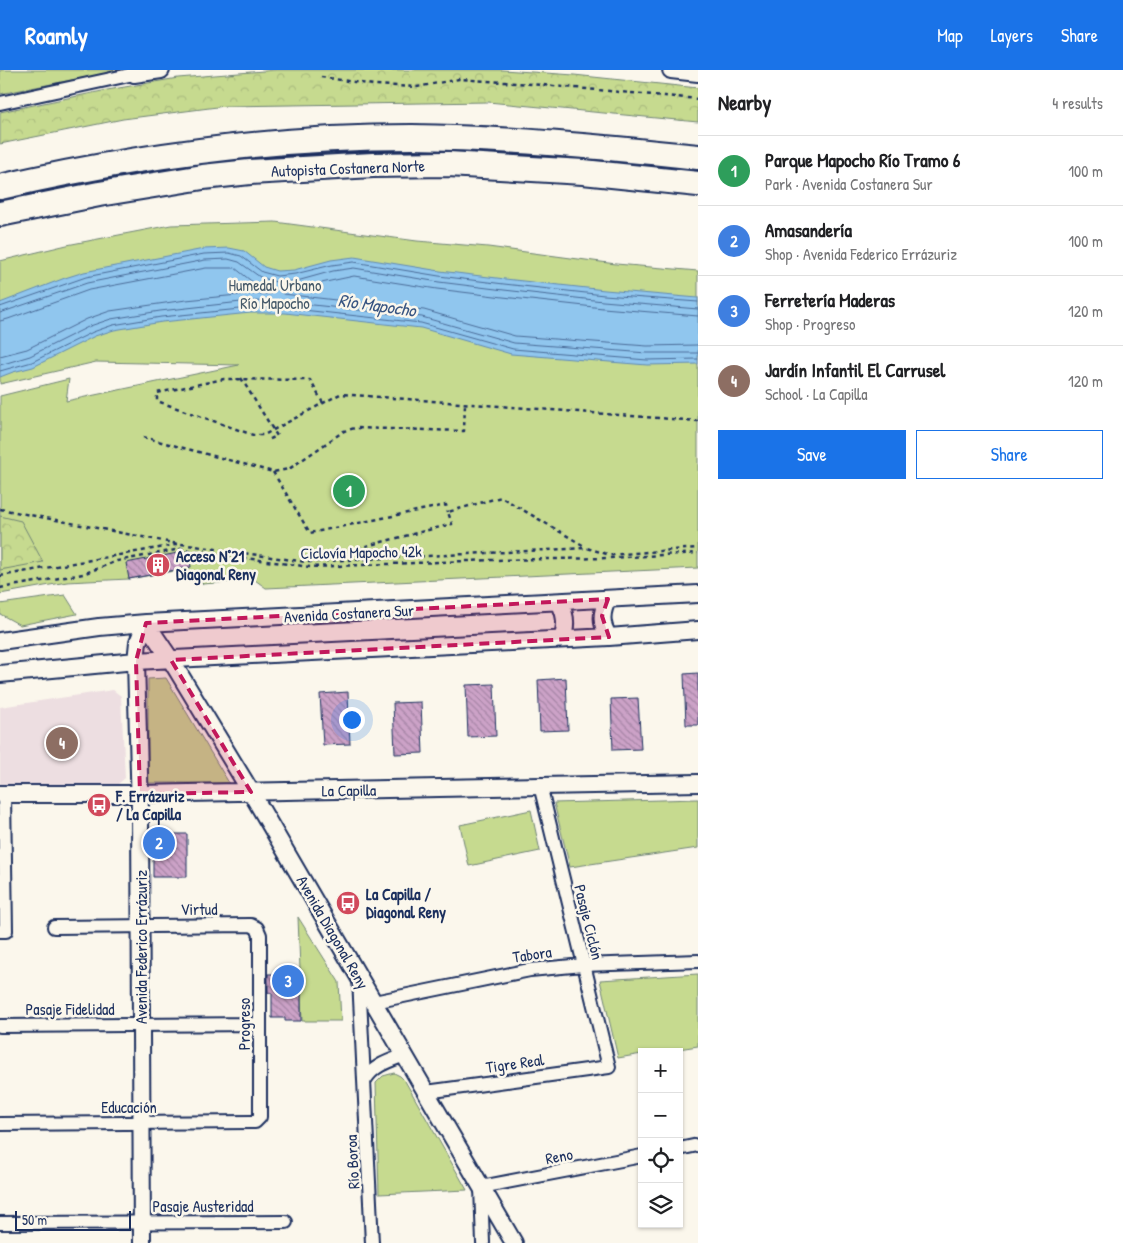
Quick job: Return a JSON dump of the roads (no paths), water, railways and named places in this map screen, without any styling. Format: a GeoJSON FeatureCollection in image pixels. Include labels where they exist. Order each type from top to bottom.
{"type":"FeatureCollection","features":[{"type":"Feature","properties":{"kind":"highway","name":"Autopista Costanera Norte"},"geometry":{"type":"LineString","coordinates":[[0,187],[52,175],[172,154],[241,146],[352,138],[530,141],[698,156]]}},
{"type":"Feature","properties":{"kind":"highway","name":"Autopista Costanera Norte"},"geometry":{"type":"LineString","coordinates":[[0,214],[100,194],[203,177],[250,172],[373,165],[448,164],[582,172],[698,184]]}},
{"type":"Feature","properties":{"kind":"street"},"geometry":{"type":"LineString","coordinates":[[0,103],[135,72],[161,70]]}},
{"type":"Feature","properties":{"kind":"street"},"geometry":{"type":"LineString","coordinates":[[671,70],[698,73]]}},
{"type":"Feature","properties":{"kind":"street","name":"Avenida Costanera Sur"},"geometry":{"type":"LineString","coordinates":[[0,641],[99,627],[146,623],[698,594]]}},
{"type":"Feature","properties":{"kind":"street"},"geometry":{"type":"LineString","coordinates":[[608,599],[604,607],[602,620],[610,637]]}},
{"type":"Feature","properties":{"kind":"street"},"geometry":{"type":"LineString","coordinates":[[559,602],[564,610],[565,620],[562,639]]}},
{"type":"Feature","properties":{"kind":"street","name":"Avenida Diagonal Reny"},"geometry":{"type":"LineString","coordinates":[[146,623],[171,660],[251,792],[514,1243]]}},
{"type":"Feature","properties":{"kind":"street","name":"Avenida Federico Errázuriz"},"geometry":{"type":"LineString","coordinates":[[142,1243],[140,794],[136,661],[138,642],[146,623]]}},
{"type":"Feature","properties":{"kind":"street"},"geometry":{"type":"LineString","coordinates":[[0,674],[136,661],[610,637],[698,630]]}},
{"type":"Feature","properties":{"kind":"street","name":"La Capilla"},"geometry":{"type":"LineString","coordinates":[[2,794],[140,794],[698,783]]}},
{"type":"Feature","properties":{"kind":"street","name":"Pasaje Ciclón"},"geometry":{"type":"LineString","coordinates":[[540,785],[609,1067]]}},
{"type":"Feature","properties":{"kind":"street"},"geometry":{"type":"LineString","coordinates":[[2,794],[3,931]]}},
{"type":"Feature","properties":{"kind":"street","name":"Virtud"},"geometry":{"type":"LineString","coordinates":[[54,926],[251,925],[257,928]]}},
{"type":"Feature","properties":{"kind":"street","name":"Progreso"},"geometry":{"type":"LineString","coordinates":[[257,928],[260,935],[261,1114],[258,1120]]}},
{"type":"Feature","properties":{"kind":"street","name":"Tabora"},"geometry":{"type":"LineString","coordinates":[[374,1002],[530,970],[583,964],[698,961]]}},
{"type":"Feature","properties":{"kind":"street","name":"Río Boroa"},"geometry":{"type":"LineString","coordinates":[[358,975],[365,1080],[372,1243]]}},
{"type":"Feature","properties":{"kind":"street","name":"Pasaje Fidelidad"},"geometry":{"type":"LineString","coordinates":[[0,1026],[260,1024]]}},
{"type":"Feature","properties":{"kind":"street"},"geometry":{"type":"LineString","coordinates":[[365,1080],[377,1066],[405,1055]]}},
{"type":"Feature","properties":{"kind":"street","name":"Tigre Real"},"geometry":{"type":"LineString","coordinates":[[426,1092],[609,1067]]}},
{"type":"Feature","properties":{"kind":"street","name":"Educación"},"geometry":{"type":"LineString","coordinates":[[0,1124],[251,1122],[258,1120]]}},
{"type":"Feature","properties":{"kind":"street"},"geometry":{"type":"LineString","coordinates":[[683,1148],[698,1145]]}},
{"type":"Feature","properties":{"kind":"street","name":"Reno"},"geometry":{"type":"LineString","coordinates":[[482,1187],[638,1157]]}},
{"type":"Feature","properties":{"kind":"street"},"geometry":{"type":"LineString","coordinates":[[482,1187],[483,1243]]}},
{"type":"Feature","properties":{"kind":"street","name":"Pasaje Austeridad"},"geometry":{"type":"LineString","coordinates":[[0,1223],[286,1222]]}},
{"type":"Feature","properties":{"kind":"water","name":"Río Mapocho"},"geometry":{"type":"Polygon","coordinates":[[[229,248],[244,251],[264,267],[277,271],[294,270],[331,260],[354,257],[505,279],[698,298],[698,364],[647,365],[511,354],[421,328],[285,313],[250,313],[162,322],[114,330],[95,336],[33,367],[0,377],[0,303],[84,272],[204,249],[229,248]]]}},
{"type":"Feature","properties":{"kind":"place","name":"Parque Mapocho Río Tramo 6"},"geometry":{"type":"Point","coordinates":[349,491]}},
{"type":"Feature","properties":{"kind":"place","name":"Acceso N°21 Diagonal Reny"},"geometry":{"type":"Point","coordinates":[158,565]}},
{"type":"Feature","properties":{"kind":"place","name":"Jardín Infantil El Carrusel"},"geometry":{"type":"Point","coordinates":[62,743]}},
{"type":"Feature","properties":{"kind":"place","name":"F. Errázuriz / La Capilla"},"geometry":{"type":"Point","coordinates":[99,805]}},
{"type":"Feature","properties":{"kind":"place","name":"Amasandería"},"geometry":{"type":"Point","coordinates":[159,843]}},
{"type":"Feature","properties":{"kind":"place","name":"La Capilla / Diagonal Reny"},"geometry":{"type":"Point","coordinates":[348,903]}},
{"type":"Feature","properties":{"kind":"place","name":"Ferretería Maderas"},"geometry":{"type":"Point","coordinates":[288,981]}},
{"type":"Feature","properties":{"kind":"park label","name":"Humedal Urbano Río Mapocho"},"geometry":{"type":"Point","coordinates":[275,294]}}]}
